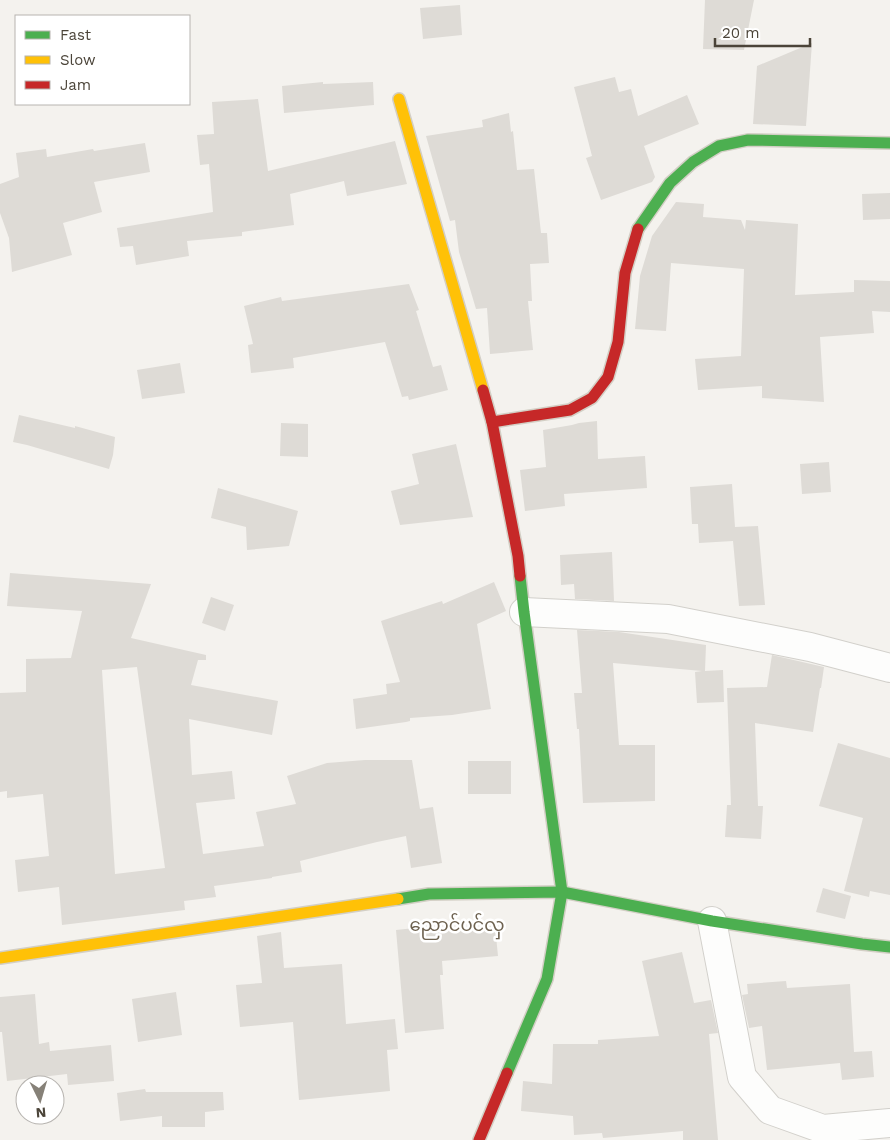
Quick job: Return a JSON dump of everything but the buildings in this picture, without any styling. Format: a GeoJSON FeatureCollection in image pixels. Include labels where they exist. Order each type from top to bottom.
{"type":"FeatureCollection","features":[{"type":"Feature","properties":{"kind":"street"},"geometry":{"type":"LineString","coordinates":[[399,99],[492,422],[518,556],[562,892],[547,979],[478,1140]]}},
{"type":"Feature","properties":{"kind":"street"},"geometry":{"type":"LineString","coordinates":[[492,422],[570,410],[592,398],[608,377],[618,342],[625,273],[638,229],[670,183],[693,162],[718,146],[748,140],[890,143]]}},
{"type":"Feature","properties":{"kind":"street"},"geometry":{"type":"LineString","coordinates":[[524,612],[668,619],[810,647],[890,668]]}},
{"type":"Feature","properties":{"kind":"street"},"geometry":{"type":"LineString","coordinates":[[0,958],[428,894],[562,892],[712,921],[890,947]]}},
{"type":"Feature","properties":{"kind":"street"},"geometry":{"type":"LineString","coordinates":[[712,921],[742,1078],[770,1110],[823,1129],[890,1123]]}},
{"type":"Feature","properties":{"kind":"traffic: fast"},"geometry":{"type":"LineString","coordinates":[[638,229],[670,183],[693,162],[719,146],[748,140],[890,143]]}},
{"type":"Feature","properties":{"kind":"traffic: fast"},"geometry":{"type":"LineString","coordinates":[[507,1073],[547,979],[562,892],[520,576]]}},
{"type":"Feature","properties":{"kind":"traffic: fast"},"geometry":{"type":"LineString","coordinates":[[398,899],[429,894],[562,892],[712,921],[890,947]]}},
{"type":"Feature","properties":{"kind":"traffic: slow"},"geometry":{"type":"LineString","coordinates":[[399,99],[483,390]]}},
{"type":"Feature","properties":{"kind":"traffic: slow"},"geometry":{"type":"LineString","coordinates":[[0,958],[398,899]]}},
{"type":"Feature","properties":{"kind":"traffic: jam"},"geometry":{"type":"LineString","coordinates":[[492,422],[570,410],[592,398],[608,377],[618,342],[625,273],[638,229]]}},
{"type":"Feature","properties":{"kind":"traffic: jam"},"geometry":{"type":"LineString","coordinates":[[483,390],[492,422],[518,556],[520,576]]}},
{"type":"Feature","properties":{"kind":"traffic: jam"},"geometry":{"type":"LineString","coordinates":[[479,1140],[507,1073]]}},
{"type":"Feature","properties":{"kind":"district","name":"ညောင်ပင်လှ"},"geometry":{"type":"Point","coordinates":[457,925]}}]}
